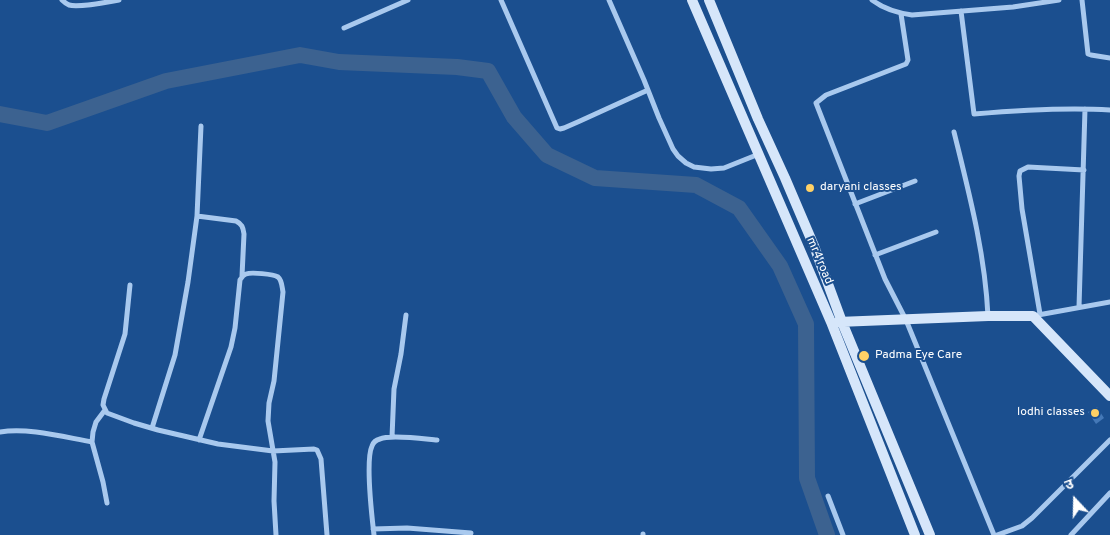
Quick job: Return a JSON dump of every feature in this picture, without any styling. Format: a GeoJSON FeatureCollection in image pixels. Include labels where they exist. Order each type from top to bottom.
{"type":"FeatureCollection","features":[{"type":"Feature","properties":{"kind":"street"},"geometry":{"type":"LineString","coordinates":[[62,0],[71,5],[95,4],[118,0]]}},
{"type":"Feature","properties":{"kind":"street"},"geometry":{"type":"LineString","coordinates":[[389,0],[392,7]]}},
{"type":"Feature","properties":{"kind":"street"},"geometry":{"type":"LineString","coordinates":[[344,28],[408,0]]}},
{"type":"Feature","properties":{"kind":"street"},"geometry":{"type":"LineString","coordinates":[[501,0],[557,128],[564,128],[580,122],[648,90]]}},
{"type":"Feature","properties":{"kind":"street"},"geometry":{"type":"LineString","coordinates":[[610,0],[659,118],[678,156],[694,168],[710,169],[724,168],[759,154]]}},
{"type":"Feature","properties":{"kind":"street","name":"mr4 road"},"geometry":{"type":"LineString","coordinates":[[692,0],[759,154],[837,322],[930,535]]}},
{"type":"Feature","properties":{"kind":"street","name":"mr4 road"},"geometry":{"type":"LineString","coordinates":[[709,0],[758,119],[814,246],[837,322],[915,535]]}},
{"type":"Feature","properties":{"kind":"street"},"geometry":{"type":"LineString","coordinates":[[872,0],[882,7],[901,14],[912,15],[1013,7],[1059,0]]}},
{"type":"Feature","properties":{"kind":"street"},"geometry":{"type":"LineString","coordinates":[[1082,0],[1088,54],[1110,58]]}},
{"type":"Feature","properties":{"kind":"street"},"geometry":{"type":"LineString","coordinates":[[961,11],[974,114],[1025,110],[1110,110]]}},
{"type":"Feature","properties":{"kind":"street"},"geometry":{"type":"LineString","coordinates":[[901,14],[908,60],[906,64],[826,95],[816,104],[885,279],[906,320],[996,535],[1022,526],[1032,518],[1110,440]]}},
{"type":"Feature","properties":{"kind":"street"},"geometry":{"type":"LineString","coordinates":[[1079,307],[1085,109]]}},
{"type":"Feature","properties":{"kind":"street"},"geometry":{"type":"LineString","coordinates":[[152,428],[177,347],[188,282],[197,216],[201,126]]}},
{"type":"Feature","properties":{"kind":"street"},"geometry":{"type":"LineString","coordinates":[[954,132],[979,241],[988,316]]}},
{"type":"Feature","properties":{"kind":"street"},"geometry":{"type":"LineString","coordinates":[[1084,170],[1028,167],[1020,171],[1022,209],[1037,315],[1110,396]]}},
{"type":"Feature","properties":{"kind":"street"},"geometry":{"type":"LineString","coordinates":[[855,204],[915,181]]}},
{"type":"Feature","properties":{"kind":"street"},"geometry":{"type":"LineString","coordinates":[[197,216],[236,221],[240,223],[244,234],[242,276],[235,328],[231,346],[199,440]]}},
{"type":"Feature","properties":{"kind":"street"},"geometry":{"type":"LineString","coordinates":[[876,255],[936,232]]}},
{"type":"Feature","properties":{"kind":"street"},"geometry":{"type":"LineString","coordinates":[[242,276],[246,274],[264,274],[278,277],[281,281],[283,292],[268,420],[275,462],[274,501],[276,535]]}},
{"type":"Feature","properties":{"kind":"street"},"geometry":{"type":"LineString","coordinates":[[130,285],[125,334],[104,399],[103,405],[107,413],[152,428],[218,444],[273,451],[314,449],[319,453],[321,459],[327,535]]}},
{"type":"Feature","properties":{"kind":"street"},"geometry":{"type":"LineString","coordinates":[[837,322],[1037,315],[1110,302]]}},
{"type":"Feature","properties":{"kind":"street"},"geometry":{"type":"LineString","coordinates":[[392,437],[394,389],[406,315]]}},
{"type":"Feature","properties":{"kind":"street"},"geometry":{"type":"LineString","coordinates":[[105,410],[96,422],[92,442],[107,503]]}},
{"type":"Feature","properties":{"kind":"street"},"geometry":{"type":"LineString","coordinates":[[0,432],[35,432],[92,442]]}},
{"type":"Feature","properties":{"kind":"street"},"geometry":{"type":"LineString","coordinates":[[374,535],[369,479],[372,444],[378,439],[387,437],[438,440]]}},
{"type":"Feature","properties":{"kind":"street"},"geometry":{"type":"LineString","coordinates":[[1073,535],[1110,493]]}},
{"type":"Feature","properties":{"kind":"street"},"geometry":{"type":"LineString","coordinates":[[828,496],[843,535]]}},
{"type":"Feature","properties":{"kind":"street"},"geometry":{"type":"LineString","coordinates":[[373,528],[407,528],[471,533]]}},
{"type":"Feature","properties":{"kind":"building"},"geometry":{"type":"Polygon","coordinates":[[[1097,407],[1104,418],[1096,424],[1088,412],[1097,407]]]}},
{"type":"Feature","properties":{"kind":"waterway"},"geometry":{"type":"LineString","coordinates":[[0,114],[47,123],[166,81],[300,55],[339,62],[457,67],[488,71],[514,117],[547,155],[595,178],[696,185],[739,208],[780,266],[806,324],[807,478],[827,535]]}},
{"type":"Feature","properties":{"kind":"place","name":"daryani classes"},"geometry":{"type":"Point","coordinates":[810,188]}},
{"type":"Feature","properties":{"kind":"place","name":"Padma Eye Care"},"geometry":{"type":"Point","coordinates":[864,356]}},
{"type":"Feature","properties":{"kind":"place","name":"lodhi classes"},"geometry":{"type":"Point","coordinates":[1095,413]}}]}
